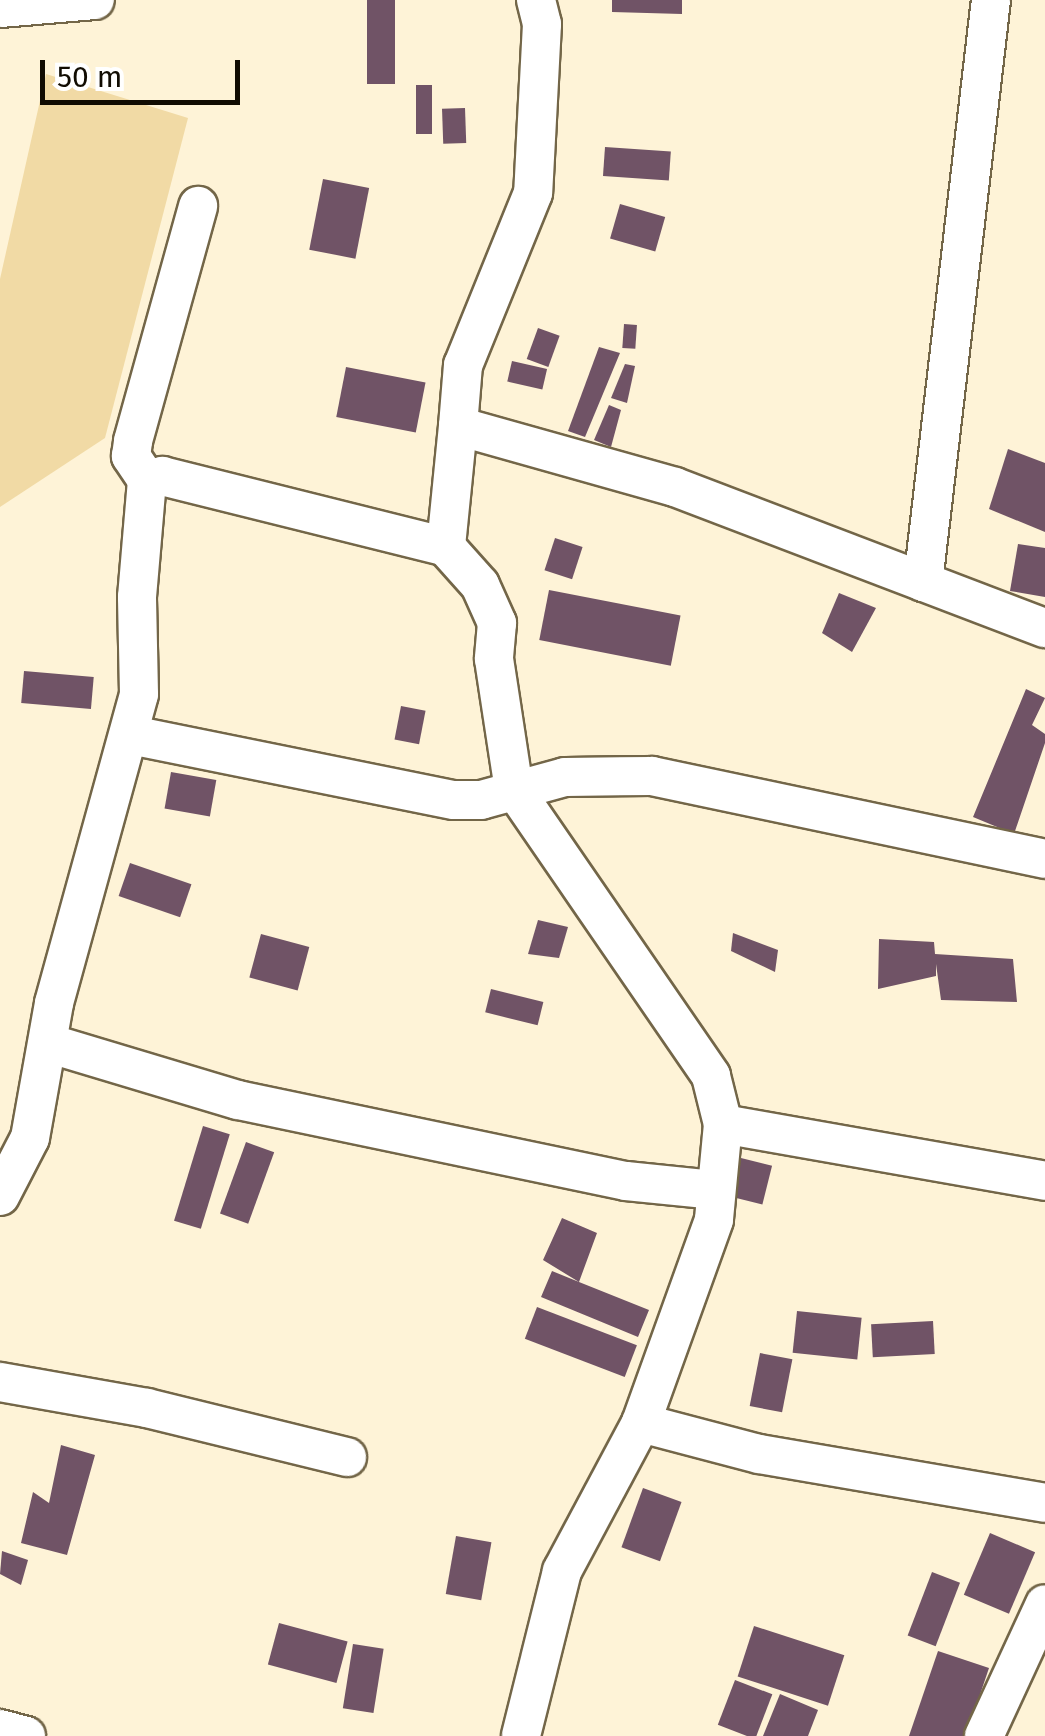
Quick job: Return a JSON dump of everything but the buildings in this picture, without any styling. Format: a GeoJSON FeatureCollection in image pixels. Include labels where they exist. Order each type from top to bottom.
{"type":"FeatureCollection","features":[{"type":"Feature","properties":{"kind":"street"},"geometry":{"type":"LineString","coordinates":[[0,8],[95,0]]}},
{"type":"Feature","properties":{"kind":"street"},"geometry":{"type":"LineString","coordinates":[[446,547],[463,365],[533,193],[542,24],[536,0]]}},
{"type":"Feature","properties":{"kind":"street"},"geometry":{"type":"LineString","coordinates":[[924,582],[991,0]]}},
{"type":"Feature","properties":{"kind":"street"},"geometry":{"type":"LineString","coordinates":[[0,1196],[30,1138],[52,1044],[54,1003],[82,890],[131,735],[143,666],[137,597],[147,480],[131,456],[198,206]]}},
{"type":"Feature","properties":{"kind":"street"},"geometry":{"type":"LineString","coordinates":[[458,426],[675,487],[1045,628]]}},
{"type":"Feature","properties":{"kind":"street"},"geometry":{"type":"LineString","coordinates":[[147,480],[162,476],[446,547],[480,585],[497,623],[494,660],[514,790],[711,1076],[723,1124],[714,1220],[641,1423],[562,1571],[521,1736]]}},
{"type":"Feature","properties":{"kind":"street"},"geometry":{"type":"LineString","coordinates":[[131,735],[418,796],[481,800],[565,778],[652,776],[1045,859]]}},
{"type":"Feature","properties":{"kind":"street"},"geometry":{"type":"LineString","coordinates":[[52,1044],[238,1100],[626,1181],[714,1190]]}},
{"type":"Feature","properties":{"kind":"street"},"geometry":{"type":"LineString","coordinates":[[723,1124],[1045,1181]]}},
{"type":"Feature","properties":{"kind":"street"},"geometry":{"type":"LineString","coordinates":[[0,1382],[147,1408],[348,1458]]}},
{"type":"Feature","properties":{"kind":"street"},"geometry":{"type":"LineString","coordinates":[[641,1423],[760,1454],[1045,1503]]}},
{"type":"Feature","properties":{"kind":"street"},"geometry":{"type":"LineString","coordinates":[[984,1736],[1045,1604]]}},
{"type":"Feature","properties":{"kind":"street"},"geometry":{"type":"LineString","coordinates":[[0,1728],[26,1736]]}},
{"type":"Feature","properties":{"kind":"shaded area"},"geometry":{"type":"Polygon","coordinates":[[[46,74],[188,118],[105,438],[0,507],[0,279],[46,74]]]}}]}
